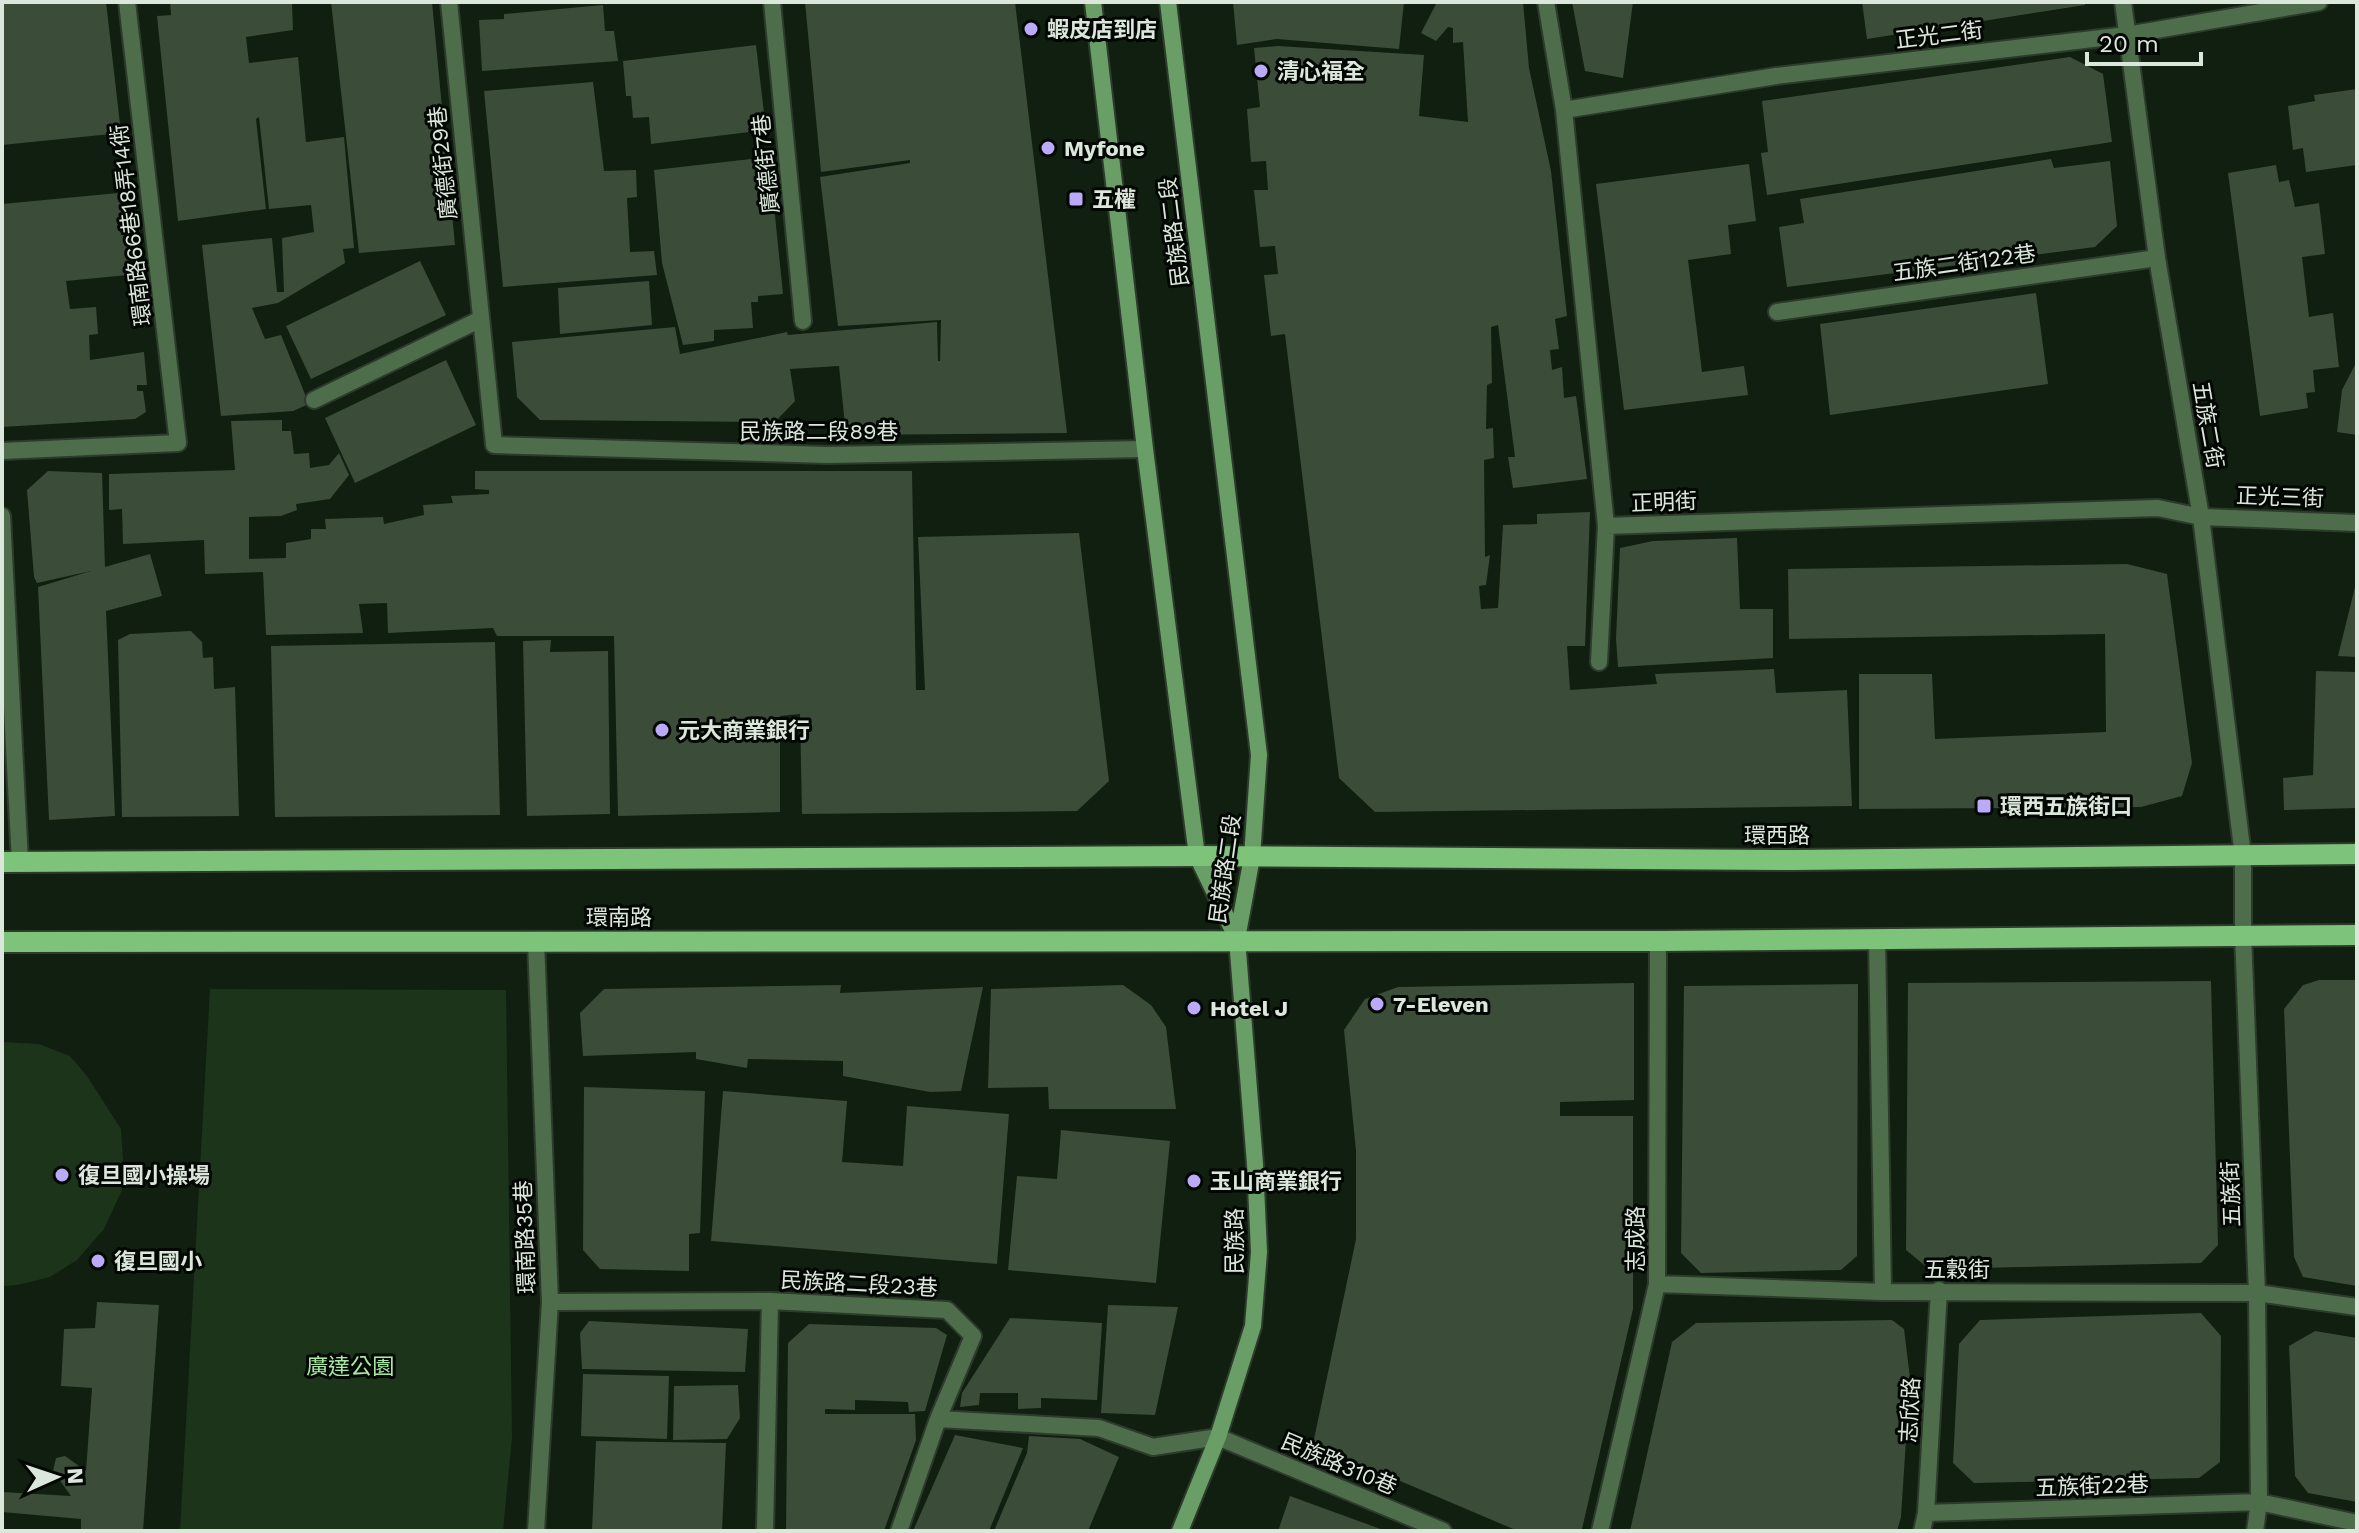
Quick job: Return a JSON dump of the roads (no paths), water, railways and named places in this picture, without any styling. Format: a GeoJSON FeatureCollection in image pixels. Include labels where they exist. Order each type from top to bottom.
{"type":"FeatureCollection","features":[{"type":"Feature","properties":{"kind":"main road","name":"民族路二段"},"geometry":{"type":"LineString","coordinates":[[1093,2],[1145,449],[1197,856],[1237,939]]}},
{"type":"Feature","properties":{"kind":"main road","name":"民族路二段"},"geometry":{"type":"LineString","coordinates":[[1168,2],[1259,755],[1252,857],[1237,939]]}},
{"type":"Feature","properties":{"kind":"main road","name":"環西路"},"geometry":{"type":"LineString","coordinates":[[1197,856],[1809,860],[2357,854]]}},
{"type":"Feature","properties":{"kind":"main road"},"geometry":{"type":"LineString","coordinates":[[11,862],[1197,856]]}},
{"type":"Feature","properties":{"kind":"main road"},"geometry":{"type":"LineString","coordinates":[[1237,939],[1658,941],[2357,935]]}},
{"type":"Feature","properties":{"kind":"main road","name":"環南路"},"geometry":{"type":"LineString","coordinates":[[2,942],[1237,939]]}},
{"type":"Feature","properties":{"kind":"main road","name":"民族路"},"geometry":{"type":"LineString","coordinates":[[1180,1531],[1218,1437],[1253,1326],[1259,1252],[1237,939]]}},
{"type":"Feature","properties":{"kind":"street","name":"環南路66巷18弄14衖"},"geometry":{"type":"LineString","coordinates":[[2,451],[178,443],[127,2]]}},
{"type":"Feature","properties":{"kind":"street","name":"廣德街29巷"},"geometry":{"type":"LineString","coordinates":[[449,2],[494,445]]}},
{"type":"Feature","properties":{"kind":"street","name":"廣德街7巷"},"geometry":{"type":"LineString","coordinates":[[772,2],[803,321]]}},
{"type":"Feature","properties":{"kind":"street","name":"正明街"},"geometry":{"type":"LineString","coordinates":[[1546,2],[1564,110],[1606,526],[2158,508],[2201,517]]}},
{"type":"Feature","properties":{"kind":"street","name":"五族二街"},"geometry":{"type":"LineString","coordinates":[[2123,2],[2157,258],[2201,517],[2243,856]]}},
{"type":"Feature","properties":{"kind":"street","name":"正光二街"},"geometry":{"type":"LineString","coordinates":[[1564,110],[1776,76],[2127,35],[2319,2]]}},
{"type":"Feature","properties":{"kind":"street","name":"五族二街122巷"},"geometry":{"type":"LineString","coordinates":[[1777,312],[2157,258]]}},
{"type":"Feature","properties":{"kind":"street"},"geometry":{"type":"LineString","coordinates":[[314,400],[481,319]]}},
{"type":"Feature","properties":{"kind":"street","name":"民族路二段89巷"},"geometry":{"type":"LineString","coordinates":[[494,445],[827,455],[1145,449]]}},
{"type":"Feature","properties":{"kind":"street"},"geometry":{"type":"LineString","coordinates":[[2,516],[11,862]]}},
{"type":"Feature","properties":{"kind":"street","name":"正光三街"},"geometry":{"type":"LineString","coordinates":[[2201,517],[2357,523]]}},
{"type":"Feature","properties":{"kind":"street"},"geometry":{"type":"LineString","coordinates":[[1599,662],[1606,526]]}},
{"type":"Feature","properties":{"kind":"street","name":"五族街"},"geometry":{"type":"LineString","coordinates":[[2243,856],[2243,934],[2257,1293],[2259,1502],[2255,1531]]}},
{"type":"Feature","properties":{"kind":"street"},"geometry":{"type":"LineString","coordinates":[[1877,938],[1883,1292]]}},
{"type":"Feature","properties":{"kind":"street","name":"環南路35巷"},"geometry":{"type":"LineString","coordinates":[[536,941],[550,1302],[536,1531]]}},
{"type":"Feature","properties":{"kind":"street","name":"志成路"},"geometry":{"type":"LineString","coordinates":[[1600,1531],[1657,1284],[1658,941]]}},
{"type":"Feature","properties":{"kind":"street","name":"五穀街"},"geometry":{"type":"LineString","coordinates":[[1657,1284],[1883,1292],[2257,1293],[2357,1307]]}},
{"type":"Feature","properties":{"kind":"street","name":"志欣路"},"geometry":{"type":"LineString","coordinates":[[1922,1531],[1926,1513],[1939,1290]]}},
{"type":"Feature","properties":{"kind":"street"},"geometry":{"type":"LineString","coordinates":[[765,1531],[770,1301]]}},
{"type":"Feature","properties":{"kind":"street","name":"民族路二段23巷"},"geometry":{"type":"LineString","coordinates":[[550,1302],[770,1301],[947,1310],[973,1336],[938,1419]]}},
{"type":"Feature","properties":{"kind":"street"},"geometry":{"type":"LineString","coordinates":[[899,1531],[938,1419],[1099,1428],[1153,1447],[1218,1437]]}},
{"type":"Feature","properties":{"kind":"street","name":"民族路310巷"},"geometry":{"type":"LineString","coordinates":[[1218,1437],[1443,1531]]}},
{"type":"Feature","properties":{"kind":"street","name":"五族街22巷"},"geometry":{"type":"LineString","coordinates":[[1926,1513],[2259,1502],[2357,1523]]}},
{"type":"Feature","properties":{"kind":"place","name":"蝦皮店到店"},"geometry":{"type":"Point","coordinates":[1031,29]}},
{"type":"Feature","properties":{"kind":"place","name":"清心福全"},"geometry":{"type":"Point","coordinates":[1261,71]}},
{"type":"Feature","properties":{"kind":"place","name":"Myfone"},"geometry":{"type":"Point","coordinates":[1048,148]}},
{"type":"Feature","properties":{"kind":"place","name":"五權"},"geometry":{"type":"Point","coordinates":[1076,199]}},
{"type":"Feature","properties":{"kind":"place","name":"元大商業銀行"},"geometry":{"type":"Point","coordinates":[662,730]}},
{"type":"Feature","properties":{"kind":"place","name":"環西五族街口"},"geometry":{"type":"Point","coordinates":[1984,806]}},
{"type":"Feature","properties":{"kind":"place","name":"7-Eleven"},"geometry":{"type":"Point","coordinates":[1377,1004]}},
{"type":"Feature","properties":{"kind":"place","name":"Hotel J"},"geometry":{"type":"Point","coordinates":[1194,1008]}},
{"type":"Feature","properties":{"kind":"place","name":"復旦國小操場"},"geometry":{"type":"Point","coordinates":[62,1175]}},
{"type":"Feature","properties":{"kind":"place","name":"玉山商業銀行"},"geometry":{"type":"Point","coordinates":[1194,1181]}},
{"type":"Feature","properties":{"kind":"place","name":"復旦國小"},"geometry":{"type":"Point","coordinates":[98,1261]}},
{"type":"Feature","properties":{"kind":"park label","name":"廣達公園"},"geometry":{"type":"Point","coordinates":[350,1366]}}]}
